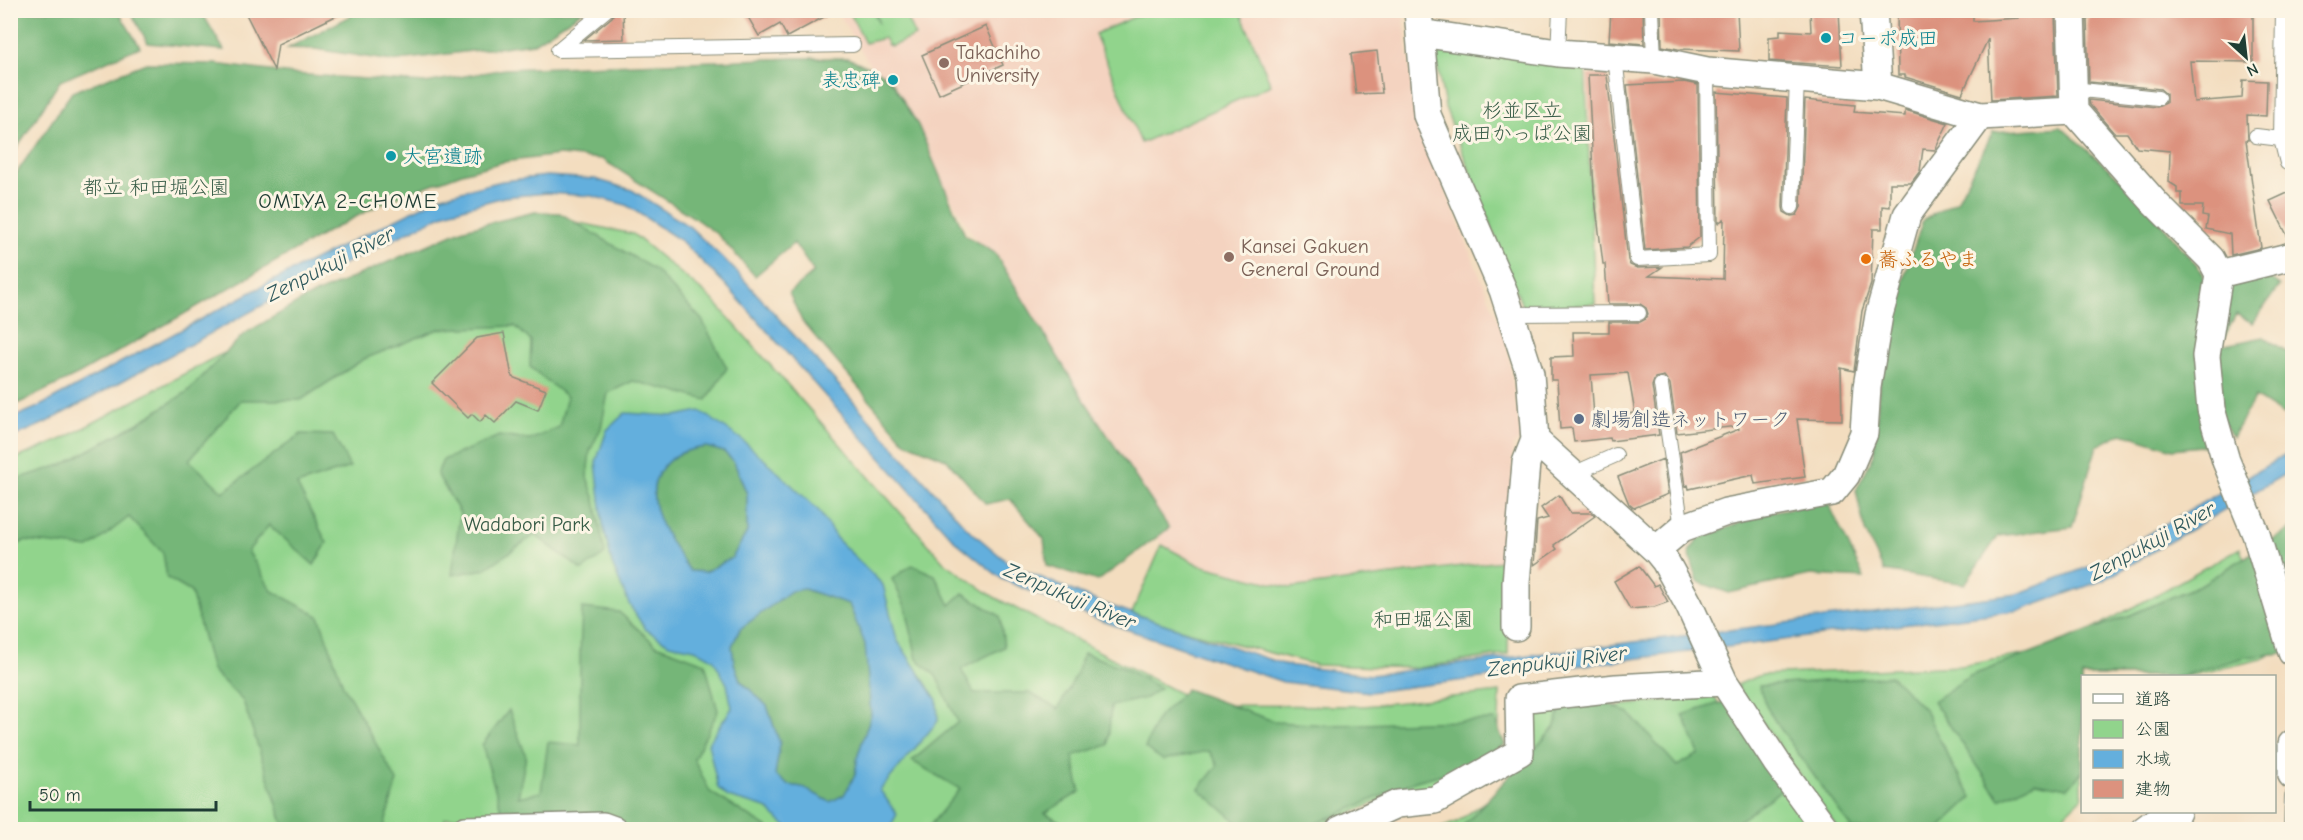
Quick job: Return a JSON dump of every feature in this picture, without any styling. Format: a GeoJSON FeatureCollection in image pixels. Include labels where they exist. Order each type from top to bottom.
{"type":"FeatureCollection","features":[{"type":"Feature","properties":{"kind":"street"},"geometry":{"type":"LineString","coordinates":[[1873,10],[1878,86]]}},
{"type":"Feature","properties":{"kind":"street"},"geometry":{"type":"LineString","coordinates":[[2071,10],[2074,100],[2155,203],[2211,259],[2218,274],[2206,356],[2211,409],[2228,466],[2254,530],[2284,619],[2292,652]]}},
{"type":"Feature","properties":{"kind":"street"},"geometry":{"type":"LineString","coordinates":[[1516,627],[1516,583],[1526,463],[1535,440],[1530,374],[1512,314],[1427,115],[1419,22],[1558,52],[1654,60],[1707,71],[1878,86],[1980,116],[2074,100]]}},
{"type":"Feature","properties":{"kind":"street"},"geometry":{"type":"LineString","coordinates":[[1656,550],[1682,528],[1726,512],[1832,492],[1846,475],[1863,433],[1867,387],[1879,315],[1907,215],[1980,116]]}},
{"type":"Feature","properties":{"kind":"street"},"geometry":{"type":"LineString","coordinates":[[2218,274],[2292,256]]}},
{"type":"Feature","properties":{"kind":"street"},"geometry":{"type":"LineString","coordinates":[[1535,440],[1656,550],[1665,561],[1693,614],[1721,678],[1777,763],[1826,830]]}},
{"type":"Feature","properties":{"kind":"street"},"geometry":{"type":"LineString","coordinates":[[1340,830],[1397,804],[1435,800],[1520,752],[1519,699],[1721,678]]}},
{"type":"Feature","properties":{"kind":"street"},"geometry":{"type":"LineString","coordinates":[[2144,830],[2159,819],[2174,813]]}},
{"type":"Feature","properties":{"kind":"street"},"geometry":{"type":"LineString","coordinates":[[465,830],[603,826],[614,830]]}},
{"type":"Feature","properties":{"kind":"lane"},"geometry":{"type":"LineString","coordinates":[[606,10],[558,50],[853,45]]}},
{"type":"Feature","properties":{"kind":"lane"},"geometry":{"type":"LineString","coordinates":[[1558,52],[1560,10]]}},
{"type":"Feature","properties":{"kind":"lane"},"geometry":{"type":"LineString","coordinates":[[1652,10],[1654,60]]}},
{"type":"Feature","properties":{"kind":"lane"},"geometry":{"type":"LineString","coordinates":[[2283,10],[2282,139],[2287,163]]}},
{"type":"Feature","properties":{"kind":"lane"},"geometry":{"type":"LineString","coordinates":[[1615,56],[1638,259],[1709,255],[1707,71]]}},
{"type":"Feature","properties":{"kind":"lane"},"geometry":{"type":"LineString","coordinates":[[1792,207],[1797,79]]}},
{"type":"Feature","properties":{"kind":"lane"},"geometry":{"type":"LineString","coordinates":[[2074,100],[2158,98]]}},
{"type":"Feature","properties":{"kind":"lane"},"geometry":{"type":"LineString","coordinates":[[2256,136],[2282,139]]}},
{"type":"Feature","properties":{"kind":"lane"},"geometry":{"type":"LineString","coordinates":[[1512,314],[1639,313]]}},
{"type":"Feature","properties":{"kind":"lane"},"geometry":{"type":"LineString","coordinates":[[1661,385],[1682,528]]}},
{"type":"Feature","properties":{"kind":"lane"},"geometry":{"type":"LineString","coordinates":[[1573,474],[1616,455]]}},
{"type":"Feature","properties":{"kind":"lane"},"geometry":{"type":"LineString","coordinates":[[2291,830],[2292,796]]}},
{"type":"Feature","properties":{"kind":"shaded area","name":"Kansei Gakuen General Ground"},"geometry":{"type":"Polygon","coordinates":[[[837,11],[1403,11],[1416,119],[1506,340],[1521,439],[1513,445],[1509,560],[1290,588],[1199,565],[1162,545],[837,11]]]}},
{"type":"Feature","properties":{"kind":"green space"},"geometry":{"type":"Polygon","coordinates":[[[16,11],[118,11],[140,47],[60,81],[11,157],[10,14],[16,11]]]}},
{"type":"Feature","properties":{"kind":"green space"},"geometry":{"type":"Polygon","coordinates":[[[130,11],[201,11],[224,50],[148,43],[130,11]]]}},
{"type":"Feature","properties":{"kind":"green space"},"geometry":{"type":"Polygon","coordinates":[[[349,11],[583,11],[534,43],[392,61],[315,49],[288,48],[351,16],[349,11]]]}},
{"type":"Feature","properties":{"kind":"green space"},"geometry":{"type":"Polygon","coordinates":[[[849,11],[873,11],[879,24],[875,11],[903,11],[915,36],[892,46],[888,45],[884,38],[865,43],[849,11]]]}},
{"type":"Feature","properties":{"kind":"green space"},"geometry":{"type":"Polygon","coordinates":[[[1148,11],[1240,11],[1271,85],[1141,143],[1095,34],[1148,11]]]}},
{"type":"Feature","properties":{"kind":"green space","name":"杉並区立 成田かっぱ公園"},"geometry":{"type":"Polygon","coordinates":[[[1434,48],[1585,62],[1595,304],[1523,308],[1445,107],[1434,48]]]}},
{"type":"Feature","properties":{"kind":"green space","name":"都立 和田堀公園"},"geometry":{"type":"Polygon","coordinates":[[[848,58],[880,72],[893,83],[918,125],[965,235],[995,253],[1081,395],[1169,528],[1098,581],[1047,566],[1044,539],[1010,499],[986,504],[946,459],[905,442],[802,321],[789,293],[814,272],[794,243],[755,276],[718,235],[602,159],[559,155],[503,162],[462,173],[384,202],[79,374],[11,407],[11,181],[72,92],[146,63],[215,64],[293,74],[425,83],[505,69],[848,58]]]}},
{"type":"Feature","properties":{"kind":"green space"},"geometry":{"type":"Polygon","coordinates":[[[2061,127],[2134,191],[2203,273],[2208,298],[2210,445],[2173,449],[2122,433],[2097,446],[2072,527],[1998,536],[1965,584],[1884,571],[1865,531],[1856,490],[1874,455],[1879,385],[1896,302],[1923,220],[1957,201],[1993,132],[2061,127]]]}},
{"type":"Feature","properties":{"kind":"green space"},"geometry":{"type":"Polygon","coordinates":[[[535,212],[560,213],[655,270],[702,320],[727,368],[707,400],[633,381],[608,393],[601,428],[590,451],[587,477],[595,500],[605,554],[582,570],[535,535],[485,569],[452,575],[460,513],[437,474],[443,460],[499,436],[530,440],[559,427],[567,397],[530,367],[531,341],[515,326],[439,329],[364,359],[301,400],[241,400],[189,460],[223,492],[301,434],[333,435],[350,467],[297,485],[327,543],[314,565],[269,525],[248,551],[272,591],[319,616],[343,685],[397,781],[384,826],[387,829],[285,829],[243,701],[212,670],[191,592],[167,578],[163,553],[129,517],[89,548],[24,541],[11,549],[11,481],[64,464],[140,422],[187,392],[244,334],[306,298],[464,229],[535,212]]]}},
{"type":"Feature","properties":{"kind":"green space","name":"Wadabori Park"},"geometry":{"type":"Polygon","coordinates":[[[550,217],[633,234],[713,300],[944,562],[994,597],[1202,705],[1364,706],[1500,692],[1498,748],[1434,790],[1398,793],[1314,829],[654,830],[532,811],[445,818],[446,830],[11,829],[10,461],[65,438],[208,361],[411,262],[550,217]]]}},
{"type":"Feature","properties":{"kind":"green space"},"geometry":{"type":"Polygon","coordinates":[[[2258,270],[2279,286],[2253,323],[2236,314],[2220,346],[2264,337],[2292,355],[2292,405],[2283,415],[2255,397],[2232,437],[2216,408],[2221,292],[2234,278],[2258,270]]]}},
{"type":"Feature","properties":{"kind":"green space"},"geometry":{"type":"Polygon","coordinates":[[[707,447],[724,452],[734,462],[747,494],[747,532],[732,558],[705,572],[690,571],[666,535],[655,507],[654,493],[656,480],[667,462],[683,452],[707,447]]]}},
{"type":"Feature","properties":{"kind":"green space"},"geometry":{"type":"Polygon","coordinates":[[[1828,502],[1864,578],[1810,575],[1729,593],[1698,582],[1689,552],[1698,539],[1769,512],[1828,502]]]}},
{"type":"Feature","properties":{"kind":"green space"},"geometry":{"type":"Polygon","coordinates":[[[2292,528],[2292,652],[2246,657],[2183,675],[2081,675],[2081,773],[2068,788],[2035,782],[2000,799],[1933,701],[1970,676],[2130,615],[2202,584],[2292,528]]]}},
{"type":"Feature","properties":{"kind":"green space","name":"和田堀公園"},"geometry":{"type":"Polygon","coordinates":[[[1162,545],[1199,565],[1290,588],[1509,560],[1508,654],[1418,668],[1316,665],[1176,628],[1132,613],[1162,545]]]}},
{"type":"Feature","properties":{"kind":"green space"},"geometry":{"type":"Polygon","coordinates":[[[2240,548],[2265,613],[2284,647],[2262,659],[2192,675],[2081,675],[2081,799],[2061,819],[2042,829],[1838,829],[1736,685],[1761,675],[1961,666],[2055,649],[2240,548]]]}},
{"type":"Feature","properties":{"kind":"green space"},"geometry":{"type":"Polygon","coordinates":[[[912,565],[935,575],[950,605],[963,593],[1000,616],[1004,647],[961,669],[974,693],[1030,693],[1058,709],[1076,675],[1084,653],[1122,667],[1160,688],[1146,698],[1111,706],[1108,745],[1073,756],[1080,792],[1045,813],[1073,829],[927,829],[960,789],[912,761],[958,722],[936,676],[917,659],[906,608],[892,579],[912,565]]]}},
{"type":"Feature","properties":{"kind":"green space"},"geometry":{"type":"Polygon","coordinates":[[[804,589],[849,604],[866,644],[871,715],[858,755],[855,775],[844,795],[830,802],[802,787],[788,785],[775,775],[780,744],[767,706],[740,680],[734,663],[732,646],[740,629],[791,590],[804,589]]]}},
{"type":"Feature","properties":{"kind":"green space"},"geometry":{"type":"Polygon","coordinates":[[[582,608],[619,612],[656,645],[705,663],[718,711],[694,759],[710,792],[770,829],[507,829],[482,745],[509,710],[526,756],[518,797],[541,792],[548,742],[580,745],[582,608]]]}},
{"type":"Feature","properties":{"kind":"green space"},"geometry":{"type":"Polygon","coordinates":[[[1891,676],[1925,710],[1954,768],[1972,797],[1938,829],[1852,829],[1775,721],[1766,706],[1759,686],[1891,676]]]}},
{"type":"Feature","properties":{"kind":"green space"},"geometry":{"type":"Polygon","coordinates":[[[1186,689],[1276,722],[1329,725],[1495,720],[1505,745],[1465,768],[1416,781],[1301,830],[1245,829],[1199,789],[1218,765],[1209,751],[1163,760],[1145,748],[1157,719],[1186,689]]]}},
{"type":"Feature","properties":{"kind":"green space"},"geometry":{"type":"Polygon","coordinates":[[[1713,696],[1811,829],[1436,830],[1457,822],[1529,769],[1528,715],[1713,696]]]}},
{"type":"Feature","properties":{"kind":"green space"},"geometry":{"type":"Polygon","coordinates":[[[1600,699],[1630,714],[1677,766],[1699,754],[1683,715],[1726,701],[1785,787],[1728,829],[1459,830],[1554,728],[1562,706],[1600,699]]]}},
{"type":"Feature","properties":{"kind":"water","name":"Zenpukuji River"},"geometry":{"type":"Polygon","coordinates":[[[547,176],[595,179],[632,190],[690,227],[737,272],[967,528],[1011,565],[1099,602],[1286,665],[1371,675],[2017,594],[2096,564],[2292,451],[2292,470],[2104,580],[2021,610],[1370,692],[1283,682],[1093,618],[1002,579],[955,541],[725,284],[680,240],[626,205],[592,196],[547,193],[504,197],[448,212],[278,297],[45,423],[11,438],[10,419],[38,407],[270,282],[442,196],[502,181],[547,176]]]}},
{"type":"Feature","properties":{"kind":"water"},"geometry":{"type":"Polygon","coordinates":[[[700,411],[741,439],[819,511],[836,538],[883,585],[897,640],[937,700],[938,721],[880,790],[897,814],[889,829],[789,829],[766,808],[728,797],[718,788],[708,743],[732,708],[727,684],[713,659],[695,649],[669,644],[645,629],[629,604],[612,564],[603,525],[596,462],[607,430],[625,413],[675,416],[700,411]],[[707,447],[682,452],[667,462],[656,479],[654,493],[655,506],[666,534],[690,571],[705,572],[732,558],[747,532],[747,494],[734,462],[724,452],[707,447]],[[804,589],[791,591],[740,629],[732,646],[734,663],[740,680],[767,706],[780,744],[775,775],[788,785],[802,787],[830,802],[844,795],[855,775],[858,755],[871,715],[865,644],[849,604],[804,589]]]}},
{"type":"Feature","properties":{"kind":"building"},"geometry":{"type":"Polygon","coordinates":[[[244,10],[348,10],[278,44],[274,70],[244,10]]]}},
{"type":"Feature","properties":{"kind":"building"},"geometry":{"type":"Polygon","coordinates":[[[615,10],[623,10],[624,39],[584,40],[612,17],[615,10]]]}},
{"type":"Feature","properties":{"kind":"building"},"geometry":{"type":"Polygon","coordinates":[[[744,10],[837,10],[787,37],[780,24],[759,36],[744,10]]]}},
{"type":"Feature","properties":{"kind":"building"},"geometry":{"type":"Polygon","coordinates":[[[1611,10],[1643,10],[1644,44],[1609,41],[1611,10]]]}},
{"type":"Feature","properties":{"kind":"building"},"geometry":{"type":"Polygon","coordinates":[[[1661,10],[1737,10],[1739,51],[1678,49],[1662,46],[1661,10]]]}},
{"type":"Feature","properties":{"kind":"building"},"geometry":{"type":"Polygon","coordinates":[[[1810,10],[1839,10],[1842,66],[1769,61],[1769,37],[1780,36],[1780,30],[1811,32],[1810,10]]]}},
{"type":"Feature","properties":{"kind":"building"},"geometry":{"type":"Polygon","coordinates":[[[1897,10],[1973,10],[1973,21],[2019,18],[2018,10],[2048,10],[2048,14],[2055,15],[2058,96],[1991,100],[1988,39],[1962,94],[1905,77],[1905,75],[1898,75],[1897,10]]]}},
{"type":"Feature","properties":{"kind":"building"},"geometry":{"type":"Polygon","coordinates":[[[2155,10],[2253,11],[2253,62],[2190,61],[2194,102],[2242,98],[2243,80],[2267,81],[2266,116],[2247,115],[2248,140],[2246,140],[2261,248],[2231,255],[2230,234],[2206,229],[2208,217],[2202,216],[2203,206],[2182,206],[2182,193],[2177,193],[2177,187],[2169,182],[2170,151],[2137,148],[2127,133],[2114,133],[2090,105],[2089,100],[2157,107],[2166,103],[2166,94],[2160,89],[2089,82],[2087,19],[2089,19],[2089,14],[2155,10]]]}},
{"type":"Feature","properties":{"kind":"building"},"geometry":{"type":"Polygon","coordinates":[[[986,26],[1003,65],[939,94],[922,55],[986,26]]]}},
{"type":"Feature","properties":{"kind":"building"},"geometry":{"type":"Polygon","coordinates":[[[1377,51],[1382,93],[1356,94],[1351,54],[1377,51]]]}},
{"type":"Feature","properties":{"kind":"building"},"geometry":{"type":"Polygon","coordinates":[[[1588,75],[1607,75],[1628,260],[1630,265],[1637,268],[1662,267],[1649,276],[1723,279],[1724,219],[1718,223],[1716,92],[1787,98],[1783,207],[1784,212],[1791,216],[1797,215],[1801,207],[1805,100],[1855,105],[1854,112],[1905,116],[1905,110],[1948,123],[1935,150],[1923,149],[1920,171],[1911,183],[1890,183],[1890,207],[1882,206],[1882,229],[1873,229],[1871,284],[1862,311],[1854,371],[1841,368],[1842,420],[1797,419],[1805,477],[1755,484],[1753,475],[1689,489],[1688,485],[1685,486],[1680,452],[1739,429],[1738,426],[1677,433],[1670,384],[1664,376],[1655,378],[1652,386],[1659,435],[1611,441],[1610,438],[1574,442],[1572,428],[1560,429],[1557,380],[1551,380],[1551,357],[1574,356],[1573,332],[1609,332],[1609,322],[1640,322],[1648,314],[1646,308],[1640,304],[1608,304],[1605,264],[1603,264],[1594,191],[1588,75]],[[1628,373],[1591,375],[1594,417],[1635,413],[1628,373]]]}},
{"type":"Feature","properties":{"kind":"building"},"geometry":{"type":"Polygon","coordinates":[[[1684,82],[1698,85],[1700,237],[1687,247],[1645,250],[1627,85],[1684,82]]]}},
{"type":"Feature","properties":{"kind":"building"},"geometry":{"type":"Polygon","coordinates":[[[2292,191],[2292,241],[2290,241],[2270,201],[2292,191]]]}},
{"type":"Feature","properties":{"kind":"building"},"geometry":{"type":"Polygon","coordinates":[[[504,333],[512,377],[546,390],[538,410],[516,401],[495,423],[486,415],[480,422],[472,414],[468,418],[432,383],[477,338],[504,333]]]}},
{"type":"Feature","properties":{"kind":"building"},"geometry":{"type":"Polygon","coordinates":[[[1663,459],[1668,494],[1634,508],[1629,504],[1618,477],[1663,459]]]}},
{"type":"Feature","properties":{"kind":"building"},"geometry":{"type":"Polygon","coordinates":[[[1559,495],[1570,513],[1592,513],[1595,516],[1554,545],[1557,549],[1534,565],[1537,521],[1548,518],[1541,508],[1559,495]]]}},
{"type":"Feature","properties":{"kind":"building"},"geometry":{"type":"Polygon","coordinates":[[[1639,566],[1654,586],[1658,584],[1668,602],[1654,607],[1630,609],[1614,581],[1639,566]]]}},
{"type":"Feature","properties":{"kind":"place","name":"コーポ成田"},"geometry":{"type":"Point","coordinates":[1826,38]}},
{"type":"Feature","properties":{"kind":"place","name":"Takachiho University"},"geometry":{"type":"Point","coordinates":[944,63]}},
{"type":"Feature","properties":{"kind":"place","name":"表忠碑"},"geometry":{"type":"Point","coordinates":[893,80]}},
{"type":"Feature","properties":{"kind":"place","name":"大宮遺跡"},"geometry":{"type":"Point","coordinates":[391,156]}},
{"type":"Feature","properties":{"kind":"place","name":"Kansei Gakuen General Ground"},"geometry":{"type":"Point","coordinates":[1229,257]}},
{"type":"Feature","properties":{"kind":"place","name":"蕎ふるやま"},"geometry":{"type":"Point","coordinates":[1866,259]}},
{"type":"Feature","properties":{"kind":"place","name":"劇場創造ネットワーク"},"geometry":{"type":"Point","coordinates":[1579,419]}},
{"type":"Feature","properties":{"kind":"district","name":"OMIYA 2-CHOME"},"geometry":{"type":"Point","coordinates":[348,201]}}]}
